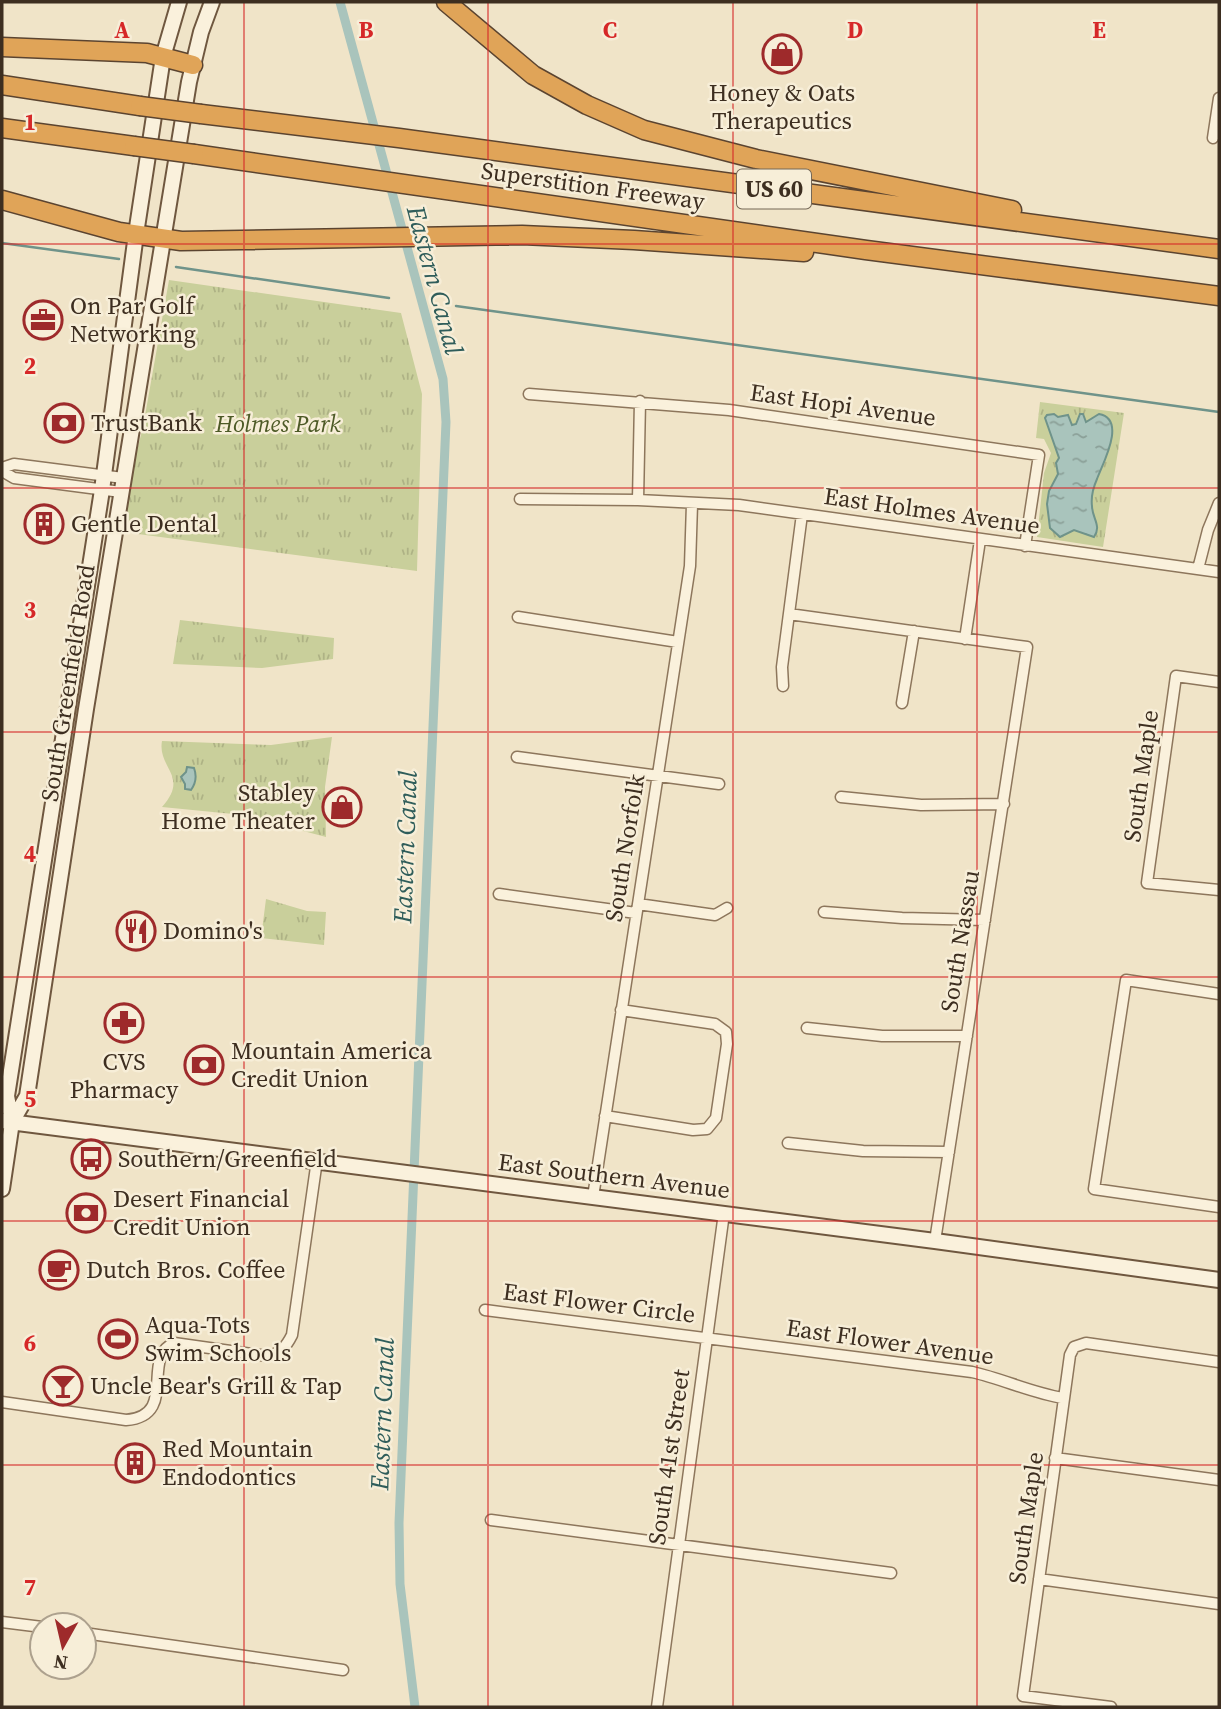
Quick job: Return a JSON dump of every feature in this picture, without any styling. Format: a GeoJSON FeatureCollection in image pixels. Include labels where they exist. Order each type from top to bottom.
{"type":"FeatureCollection","features":[{"type":"Feature","properties":{"kind":"highway"},"geometry":{"type":"LineString","coordinates":[[446,2],[533,75],[587,105],[644,130],[756,159],[1149,238],[1212,248]]}},
{"type":"Feature","properties":{"kind":"highway"},"geometry":{"type":"LineString","coordinates":[[2,47],[147,54],[193,65]]}},
{"type":"Feature","properties":{"kind":"highway","name":"Superstition Freeway"},"geometry":{"type":"LineString","coordinates":[[2,85],[140,106],[1149,238]]}},
{"type":"Feature","properties":{"kind":"highway","name":"Superstition Freeway"},"geometry":{"type":"LineString","coordinates":[[2,128],[866,250],[1219,296]]}},
{"type":"Feature","properties":{"kind":"highway"},"geometry":{"type":"LineString","coordinates":[[2,200],[136,234],[181,241],[448,235],[620,239],[824,253],[866,250]]}},
{"type":"Feature","properties":{"kind":"main road","name":"South Greenfield Road"},"geometry":{"type":"LineString","coordinates":[[2,1189],[7,1096],[103,483],[163,57],[178,2]]}},
{"type":"Feature","properties":{"kind":"main road","name":"South Greenfield Road"},"geometry":{"type":"LineString","coordinates":[[7,1121],[27,1096],[122,485],[193,65],[212,2]]}},
{"type":"Feature","properties":{"kind":"main road"},"geometry":{"type":"LineString","coordinates":[[52,798],[58,822],[50,881],[52,891],[58,894]]}},
{"type":"Feature","properties":{"kind":"main road"},"geometry":{"type":"LineString","coordinates":[[37,902],[43,912],[38,968],[45,983]]}},
{"type":"Feature","properties":{"kind":"main road","name":"East Southern Avenue"},"geometry":{"type":"LineString","coordinates":[[7,1121],[1219,1280]]}},
{"type":"Feature","properties":{"kind":"street"},"geometry":{"type":"LineString","coordinates":[[1213,138],[1219,98]]}},
{"type":"Feature","properties":{"kind":"street","name":"East Hopi Avenue"},"geometry":{"type":"LineString","coordinates":[[529,394],[729,410],[1040,455],[1025,546]]}},
{"type":"Feature","properties":{"kind":"street"},"geometry":{"type":"LineString","coordinates":[[638,500],[640,401]]}},
{"type":"Feature","properties":{"kind":"street"},"geometry":{"type":"LineString","coordinates":[[2,470],[14,464],[122,485]]}},
{"type":"Feature","properties":{"kind":"street","name":"East Holmes Avenue"},"geometry":{"type":"LineString","coordinates":[[520,499],[638,500],[739,505],[1219,572]]}},
{"type":"Feature","properties":{"kind":"street"},"geometry":{"type":"LineString","coordinates":[[1198,569],[1208,530],[1219,503]]}},
{"type":"Feature","properties":{"kind":"street","name":"South Norfolk"},"geometry":{"type":"LineString","coordinates":[[593,1197],[690,566],[692,504]]}},
{"type":"Feature","properties":{"kind":"street"},"geometry":{"type":"LineString","coordinates":[[783,686],[782,667],[802,514]]}},
{"type":"Feature","properties":{"kind":"street"},"geometry":{"type":"LineString","coordinates":[[789,614],[965,639],[980,540]]}},
{"type":"Feature","properties":{"kind":"street"},"geometry":{"type":"LineString","coordinates":[[518,617],[678,642]]}},
{"type":"Feature","properties":{"kind":"street"},"geometry":{"type":"LineString","coordinates":[[902,703],[914,631]]}},
{"type":"Feature","properties":{"kind":"street","name":"South Nassau"},"geometry":{"type":"LineString","coordinates":[[935,1241],[1027,648],[965,639]]}},
{"type":"Feature","properties":{"kind":"street","name":"South Maple"},"geometry":{"type":"LineString","coordinates":[[1219,682],[1176,676],[1147,883],[1219,890]]}},
{"type":"Feature","properties":{"kind":"street"},"geometry":{"type":"LineString","coordinates":[[517,757],[719,785]]}},
{"type":"Feature","properties":{"kind":"street"},"geometry":{"type":"LineString","coordinates":[[841,797],[921,805],[1004,804]]}},
{"type":"Feature","properties":{"kind":"street"},"geometry":{"type":"LineString","coordinates":[[499,894],[715,915],[727,908]]}},
{"type":"Feature","properties":{"kind":"street"},"geometry":{"type":"LineString","coordinates":[[824,912],[902,918],[985,919]]}},
{"type":"Feature","properties":{"kind":"street"},"geometry":{"type":"LineString","coordinates":[[1219,994],[1126,980],[1094,1189],[1219,1207]]}},
{"type":"Feature","properties":{"kind":"street"},"geometry":{"type":"LineString","coordinates":[[605,1116],[694,1130],[707,1129],[716,1118],[727,1044],[726,1032],[715,1024],[621,1010]]}},
{"type":"Feature","properties":{"kind":"street"},"geometry":{"type":"LineString","coordinates":[[807,1028],[882,1036],[967,1036]]}},
{"type":"Feature","properties":{"kind":"street"},"geometry":{"type":"LineString","coordinates":[[788,1143],[863,1151],[949,1152]]}},
{"type":"Feature","properties":{"kind":"street"},"geometry":{"type":"LineString","coordinates":[[2,1402],[138,1420],[155,1404],[161,1354],[167,1345],[174,1343],[267,1356],[281,1352],[292,1335],[317,1160]]}},
{"type":"Feature","properties":{"kind":"street","name":"South 41st Street"},"geometry":{"type":"LineString","coordinates":[[656,1707],[724,1213]]}},
{"type":"Feature","properties":{"kind":"street","name":"East Flower Circle"},"geometry":{"type":"LineString","coordinates":[[485,1310],[708,1338]]}},
{"type":"Feature","properties":{"kind":"street","name":"East Flower Avenue"},"geometry":{"type":"LineString","coordinates":[[708,1338],[972,1372],[999,1378],[1031,1392],[1063,1398]]}},
{"type":"Feature","properties":{"kind":"street","name":"South Maple"},"geometry":{"type":"LineString","coordinates":[[1111,1707],[1023,1696],[1069,1359],[1074,1347],[1086,1343],[1219,1362]]}},
{"type":"Feature","properties":{"kind":"street"},"geometry":{"type":"LineString","coordinates":[[1055,1458],[1219,1480]]}},
{"type":"Feature","properties":{"kind":"street"},"geometry":{"type":"LineString","coordinates":[[491,1520],[891,1573]]}},
{"type":"Feature","properties":{"kind":"street"},"geometry":{"type":"LineString","coordinates":[[1039,1579],[1219,1604]]}},
{"type":"Feature","properties":{"kind":"street"},"geometry":{"type":"LineString","coordinates":[[2,1622],[28,1626]]}},
{"type":"Feature","properties":{"kind":"street"},"geometry":{"type":"LineString","coordinates":[[98,1635],[343,1670]]}},
{"type":"Feature","properties":{"kind":"green space","name":"Holmes Park"},"geometry":{"type":"Polygon","coordinates":[[[169,280],[401,313],[422,394],[417,571],[123,532],[169,280]]]}},
{"type":"Feature","properties":{"kind":"green space"},"geometry":{"type":"Polygon","coordinates":[[[1040,402],[1124,413],[1103,547],[1037,537],[1044,473],[1051,453],[1044,439],[1036,438],[1040,402]]]}},
{"type":"Feature","properties":{"kind":"green space"},"geometry":{"type":"Polygon","coordinates":[[[180,620],[334,638],[333,659],[262,668],[173,664],[180,620]]]}},
{"type":"Feature","properties":{"kind":"green space"},"geometry":{"type":"Polygon","coordinates":[[[332,737],[325,787],[326,837],[243,815],[162,807],[170,796],[173,780],[164,758],[162,741],[271,745],[332,737]]]}},
{"type":"Feature","properties":{"kind":"green space"},"geometry":{"type":"Polygon","coordinates":[[[266,899],[307,911],[326,912],[324,945],[261,938],[266,899]]]}},
{"type":"Feature","properties":{"kind":"water"},"geometry":{"type":"Polygon","coordinates":[[[1054,414],[1058,417],[1068,415],[1072,425],[1076,424],[1080,414],[1083,414],[1086,422],[1099,414],[1111,424],[1111,442],[1092,496],[1097,529],[1094,537],[1074,530],[1060,537],[1050,528],[1047,504],[1049,491],[1058,474],[1056,463],[1059,458],[1045,418],[1054,414]]]}},
{"type":"Feature","properties":{"kind":"water"},"geometry":{"type":"Polygon","coordinates":[[[187,767],[194,768],[196,774],[191,790],[185,789],[181,777],[187,767]]]}},
{"type":"Feature","properties":{"kind":"waterway","name":"Eastern Canal"},"geometry":{"type":"LineString","coordinates":[[340,2],[443,379],[446,422],[399,1523],[400,1584],[415,1707]]}},
{"type":"Feature","properties":{"kind":"waterway"},"geometry":{"type":"LineString","coordinates":[[2,243],[119,259]]}},
{"type":"Feature","properties":{"kind":"waterway"},"geometry":{"type":"LineString","coordinates":[[176,267],[389,298]]}},
{"type":"Feature","properties":{"kind":"waterway"},"geometry":{"type":"LineString","coordinates":[[456,306],[1219,412]]}},
{"type":"Feature","properties":{"kind":"place","name":"Honey & Oats Therapeutics"},"geometry":{"type":"Point","coordinates":[782,54]}},
{"type":"Feature","properties":{"kind":"place","name":"On Par Golf Networking"},"geometry":{"type":"Point","coordinates":[43,320]}},
{"type":"Feature","properties":{"kind":"place","name":"TrustBank"},"geometry":{"type":"Point","coordinates":[64,423]}},
{"type":"Feature","properties":{"kind":"place","name":"Gentle Dental"},"geometry":{"type":"Point","coordinates":[44,524]}},
{"type":"Feature","properties":{"kind":"place","name":"Stabley Home Theater"},"geometry":{"type":"Point","coordinates":[342,807]}},
{"type":"Feature","properties":{"kind":"place","name":"Domino's"},"geometry":{"type":"Point","coordinates":[136,931]}},
{"type":"Feature","properties":{"kind":"place","name":"CVS Pharmacy"},"geometry":{"type":"Point","coordinates":[124,1023]}},
{"type":"Feature","properties":{"kind":"place","name":"Mountain America Credit Union"},"geometry":{"type":"Point","coordinates":[204,1065]}},
{"type":"Feature","properties":{"kind":"place","name":"Southern/Greenfield"},"geometry":{"type":"Point","coordinates":[91,1159]}},
{"type":"Feature","properties":{"kind":"place","name":"Desert Financial Credit Union"},"geometry":{"type":"Point","coordinates":[86,1213]}},
{"type":"Feature","properties":{"kind":"place","name":"Dutch Bros. Coffee"},"geometry":{"type":"Point","coordinates":[59,1270]}},
{"type":"Feature","properties":{"kind":"place","name":"Aqua-Tots Swim Schools"},"geometry":{"type":"Point","coordinates":[118,1339]}},
{"type":"Feature","properties":{"kind":"place","name":"Uncle Bear's Grill & Tap"},"geometry":{"type":"Point","coordinates":[63,1386]}},
{"type":"Feature","properties":{"kind":"place","name":"Red Mountain Endodontics"},"geometry":{"type":"Point","coordinates":[135,1463]}}]}
